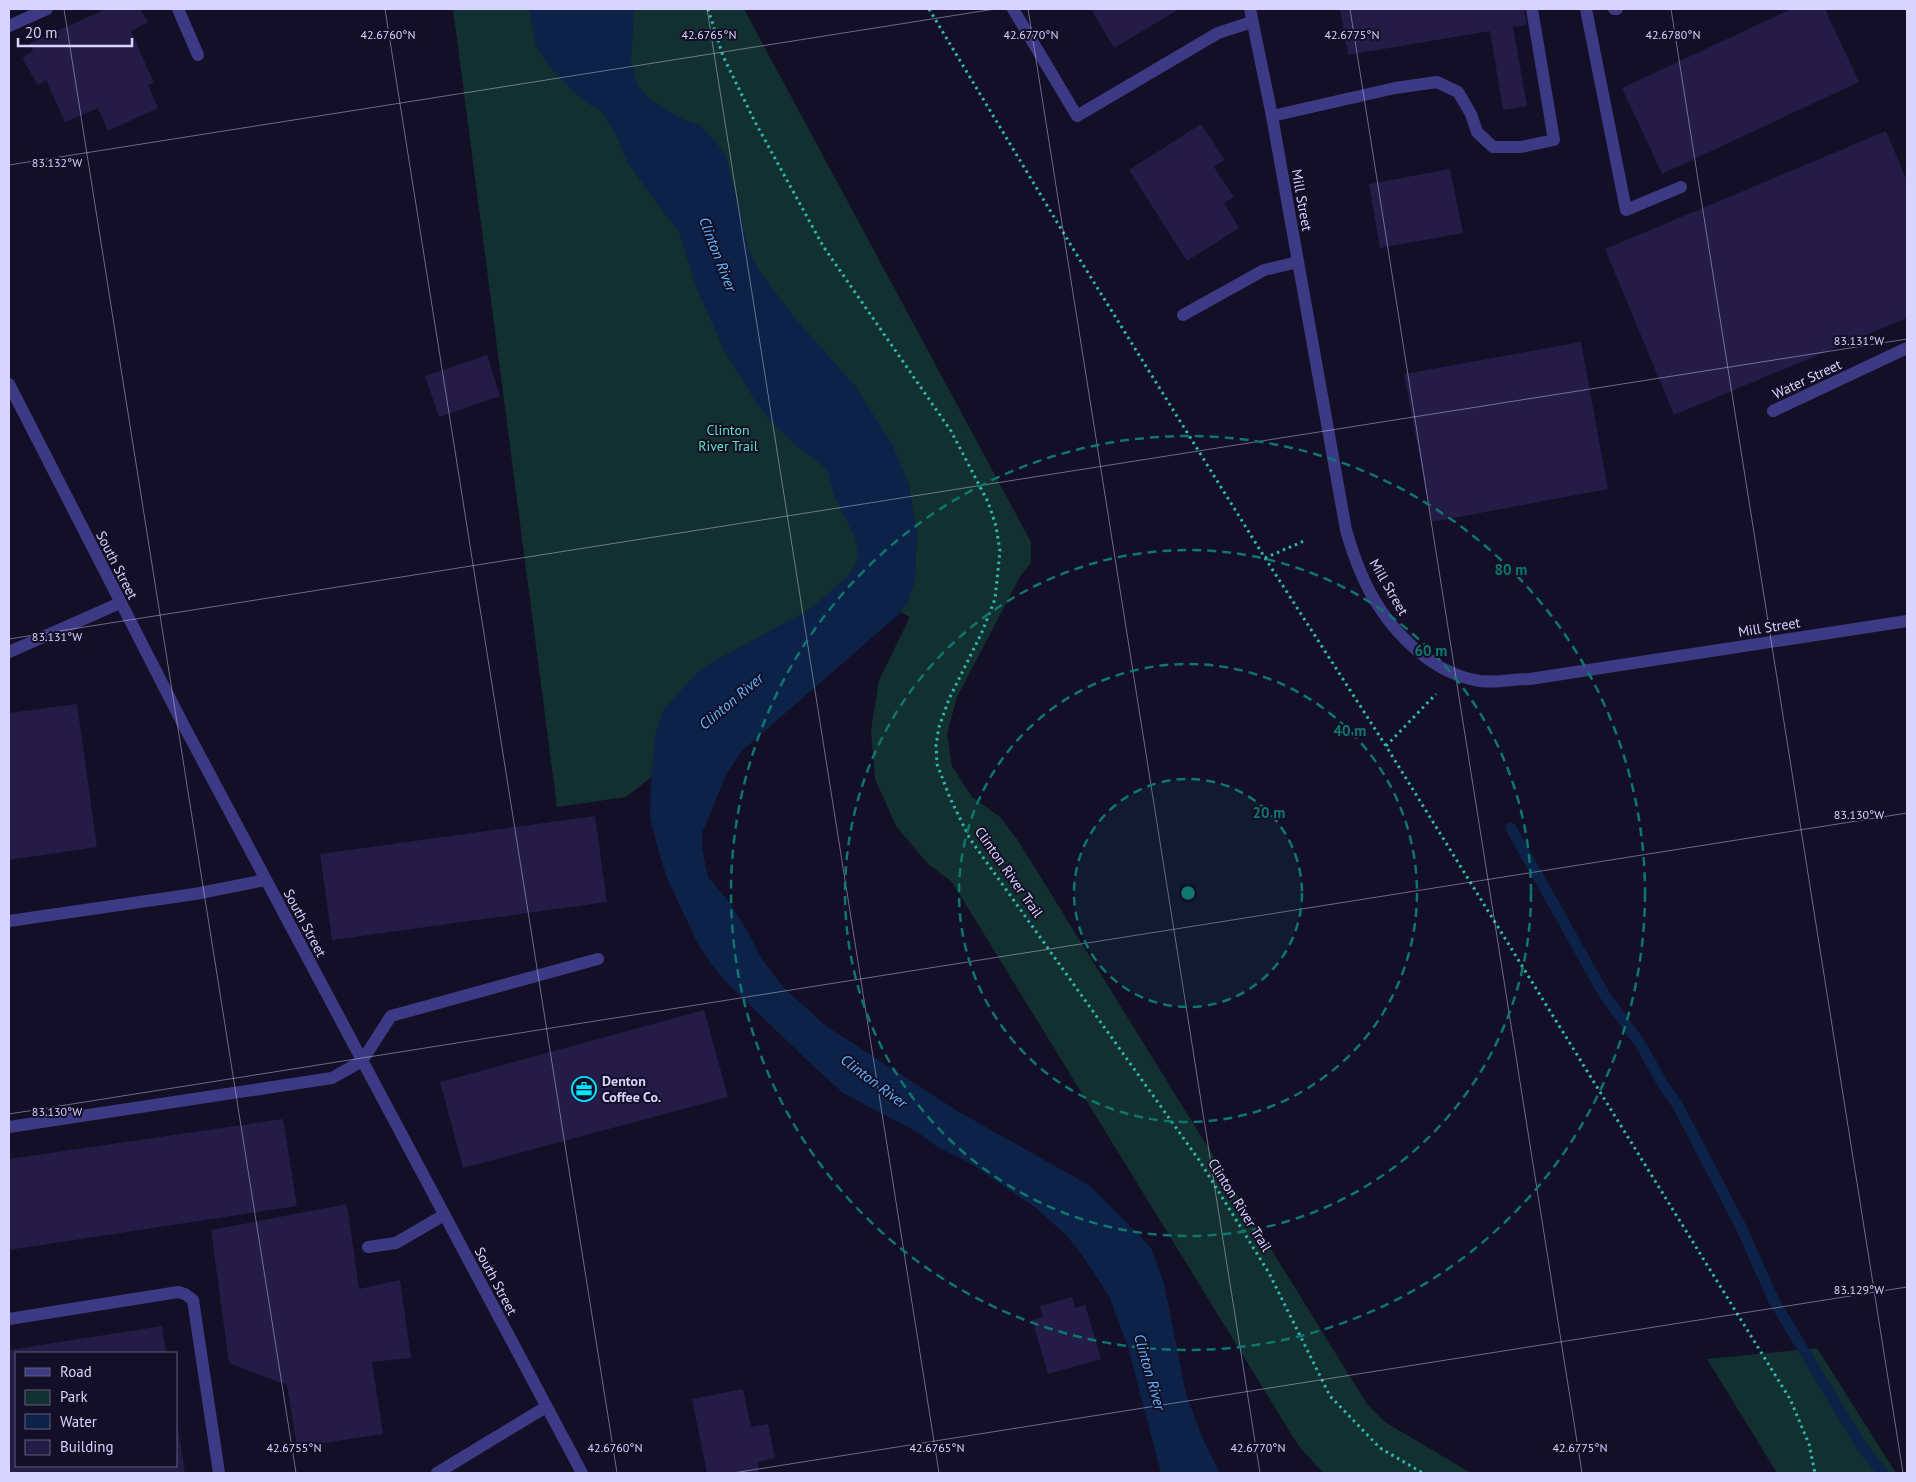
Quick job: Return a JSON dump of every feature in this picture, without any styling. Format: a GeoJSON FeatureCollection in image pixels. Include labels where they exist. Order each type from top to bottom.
{"type":"FeatureCollection","features":[{"type":"Feature","properties":{"kind":"street"},"geometry":{"type":"LineString","coordinates":[[9,26],[46,9]]}},
{"type":"Feature","properties":{"kind":"street"},"geometry":{"type":"LineString","coordinates":[[178,9],[198,55]]}},
{"type":"Feature","properties":{"kind":"street"},"geometry":{"type":"LineString","coordinates":[[1013,9],[1077,116],[1218,33],[1252,22]]}},
{"type":"Feature","properties":{"kind":"street","name":"Mill Street"},"geometry":{"type":"LineString","coordinates":[[1250,9],[1272,116],[1346,530],[1361,574],[1383,613],[1405,640],[1431,662],[1454,674],[1481,681],[1530,679],[1907,621]]}},
{"type":"Feature","properties":{"kind":"street"},"geometry":{"type":"LineString","coordinates":[[1272,116],[1395,88],[1437,82],[1458,92],[1471,114],[1477,132],[1493,147],[1521,147],[1554,140],[1532,9]]}},
{"type":"Feature","properties":{"kind":"street"},"geometry":{"type":"LineString","coordinates":[[1586,9],[1626,210],[1681,187]]}},
{"type":"Feature","properties":{"kind":"street"},"geometry":{"type":"LineString","coordinates":[[1183,315],[1264,270],[1298,262]]}},
{"type":"Feature","properties":{"kind":"street","name":"Water Street"},"geometry":{"type":"LineString","coordinates":[[1773,411],[1907,348]]}},
{"type":"Feature","properties":{"kind":"street","name":"South Street"},"geometry":{"type":"LineString","coordinates":[[9,384],[120,603],[265,880],[582,1473]]}},
{"type":"Feature","properties":{"kind":"street"},"geometry":{"type":"LineString","coordinates":[[9,652],[120,603]]}},
{"type":"Feature","properties":{"kind":"street"},"geometry":{"type":"LineString","coordinates":[[9,921],[195,894],[265,880]]}},
{"type":"Feature","properties":{"kind":"street"},"geometry":{"type":"LineString","coordinates":[[9,1126],[332,1078],[362,1062],[391,1016],[598,959]]}},
{"type":"Feature","properties":{"kind":"street"},"geometry":{"type":"LineString","coordinates":[[368,1247],[396,1243],[444,1215]]}},
{"type":"Feature","properties":{"kind":"street"},"geometry":{"type":"LineString","coordinates":[[9,1319],[178,1292],[185,1294],[193,1300],[219,1473]]}},
{"type":"Feature","properties":{"kind":"street"},"geometry":{"type":"LineString","coordinates":[[437,1473],[546,1407]]}},
{"type":"Feature","properties":{"kind":"path","name":"Clinton River Trail"},"geometry":{"type":"LineString","coordinates":[[708,9],[724,56],[754,120],[823,246],[951,431],[988,502],[996,526],[1000,551],[995,599],[982,632],[949,700],[939,727],[936,745],[937,764],[950,798],[970,839],[1199,1160],[1269,1273],[1330,1396],[1380,1448],[1423,1473]]}},
{"type":"Feature","properties":{"kind":"path"},"geometry":{"type":"LineString","coordinates":[[929,9],[1072,247],[1265,558],[1386,746],[1790,1399],[1808,1444],[1815,1473]]}},
{"type":"Feature","properties":{"kind":"path"},"geometry":{"type":"LineString","coordinates":[[1265,558],[1304,541]]}},
{"type":"Feature","properties":{"kind":"path"},"geometry":{"type":"LineString","coordinates":[[1386,746],[1454,674]]}},
{"type":"Feature","properties":{"kind":"green space","name":"Clinton River Trail"},"geometry":{"type":"Polygon","coordinates":[[[453,9],[744,9],[1031,542],[1031,563],[1021,575],[957,697],[947,734],[952,766],[972,797],[1000,817],[1017,839],[1367,1404],[1385,1422],[1471,1473],[1323,1473],[1298,1445],[952,882],[928,864],[896,826],[875,779],[871,730],[879,680],[910,617],[878,600],[626,797],[557,807],[453,9]]]}},
{"type":"Feature","properties":{"kind":"green space"},"geometry":{"type":"Polygon","coordinates":[[[1817,1348],[1896,1473],[1777,1473],[1707,1359],[1817,1348]]]}},
{"type":"Feature","properties":{"kind":"water","name":"Clinton River"},"geometry":{"type":"Polygon","coordinates":[[[529,9],[634,9],[631,62],[638,86],[648,98],[680,118],[701,126],[726,156],[748,247],[758,269],[794,317],[856,387],[893,446],[909,485],[917,534],[915,581],[908,602],[899,614],[742,751],[727,773],[702,833],[702,848],[708,877],[730,903],[761,958],[784,988],[826,1026],[959,1112],[1089,1185],[1151,1248],[1164,1283],[1186,1394],[1202,1437],[1220,1473],[1161,1473],[1128,1347],[1109,1296],[1082,1255],[1066,1235],[1036,1208],[970,1163],[939,1148],[917,1132],[843,1093],[725,981],[698,944],[667,878],[650,817],[655,737],[663,710],[697,673],[716,660],[809,610],[848,576],[858,560],[857,548],[855,537],[834,496],[828,473],[822,465],[777,428],[757,404],[724,350],[696,287],[678,230],[628,163],[616,135],[601,110],[588,104],[547,64],[536,46],[529,9]]]}},
{"type":"Feature","properties":{"kind":"building"},"geometry":{"type":"Polygon","coordinates":[[[106,9],[140,9],[148,22],[131,31],[154,83],[148,85],[158,108],[108,131],[98,108],[65,122],[46,80],[38,85],[22,58],[33,51],[30,43],[106,9]]]}},
{"type":"Feature","properties":{"kind":"building"},"geometry":{"type":"Polygon","coordinates":[[[1091,9],[1179,9],[1114,48],[1091,9]]]}},
{"type":"Feature","properties":{"kind":"building"},"geometry":{"type":"Polygon","coordinates":[[[1340,9],[1524,9],[1527,25],[1513,27],[1527,106],[1503,110],[1490,31],[1348,55],[1340,9]]]}},
{"type":"Feature","properties":{"kind":"building"},"geometry":{"type":"Polygon","coordinates":[[[1791,9],[1825,9],[1859,82],[1662,174],[1622,88],[1791,9]]]}},
{"type":"Feature","properties":{"kind":"building"},"geometry":{"type":"Polygon","coordinates":[[[1201,124],[1225,160],[1214,167],[1234,197],[1224,203],[1239,228],[1187,261],[1129,170],[1201,124]]]}},
{"type":"Feature","properties":{"kind":"building"},"geometry":{"type":"Polygon","coordinates":[[[1886,131],[1907,181],[1907,318],[1674,415],[1605,249],[1886,131]]]}},
{"type":"Feature","properties":{"kind":"building"},"geometry":{"type":"Polygon","coordinates":[[[1450,169],[1463,233],[1380,248],[1369,184],[1450,169]]]}},
{"type":"Feature","properties":{"kind":"building"},"geometry":{"type":"Polygon","coordinates":[[[1581,342],[1608,489],[1432,522],[1404,374],[1581,342]]]}},
{"type":"Feature","properties":{"kind":"building"},"geometry":{"type":"Polygon","coordinates":[[[487,355],[500,396],[439,417],[425,376],[487,355]]]}},
{"type":"Feature","properties":{"kind":"building"},"geometry":{"type":"Polygon","coordinates":[[[77,704],[97,847],[9,860],[9,713],[77,704]]]}},
{"type":"Feature","properties":{"kind":"building"},"geometry":{"type":"Polygon","coordinates":[[[595,816],[607,902],[332,940],[320,854],[595,816]]]}},
{"type":"Feature","properties":{"kind":"building","name":"Denton Coffee Co."},"geometry":{"type":"Polygon","coordinates":[[[704,1010],[728,1097],[463,1168],[440,1082],[704,1010]]]}},
{"type":"Feature","properties":{"kind":"building"},"geometry":{"type":"Polygon","coordinates":[[[283,1119],[297,1206],[9,1250],[9,1159],[283,1119]]]}},
{"type":"Feature","properties":{"kind":"building"},"geometry":{"type":"Polygon","coordinates":[[[347,1204],[359,1289],[400,1280],[411,1358],[372,1362],[383,1434],[297,1447],[287,1385],[229,1363],[211,1230],[347,1204]]]}},
{"type":"Feature","properties":{"kind":"building"},"geometry":{"type":"Polygon","coordinates":[[[1072,1297],[1075,1308],[1085,1305],[1101,1359],[1048,1374],[1032,1320],[1043,1317],[1040,1306],[1072,1297]]]}},
{"type":"Feature","properties":{"kind":"building"},"geometry":{"type":"Polygon","coordinates":[[[162,1326],[166,1352],[15,1352],[15,1467],[178,1467],[178,1428],[185,1473],[9,1473],[9,1350],[162,1326]]]}},
{"type":"Feature","properties":{"kind":"building"},"geometry":{"type":"Polygon","coordinates":[[[743,1389],[751,1427],[768,1424],[775,1458],[758,1462],[759,1472],[707,1473],[692,1399],[743,1389]]]}},
{"type":"Feature","properties":{"kind":"waterway"},"geometry":{"type":"LineString","coordinates":[[1511,828],[1604,994],[1639,1042],[1664,1086],[1677,1104],[1741,1227],[1774,1301],[1862,1447],[1883,1473]]}},
{"type":"Feature","properties":{"kind":"place","name":"Denton Coffee Co."},"geometry":{"type":"Point","coordinates":[584,1089]}}]}
